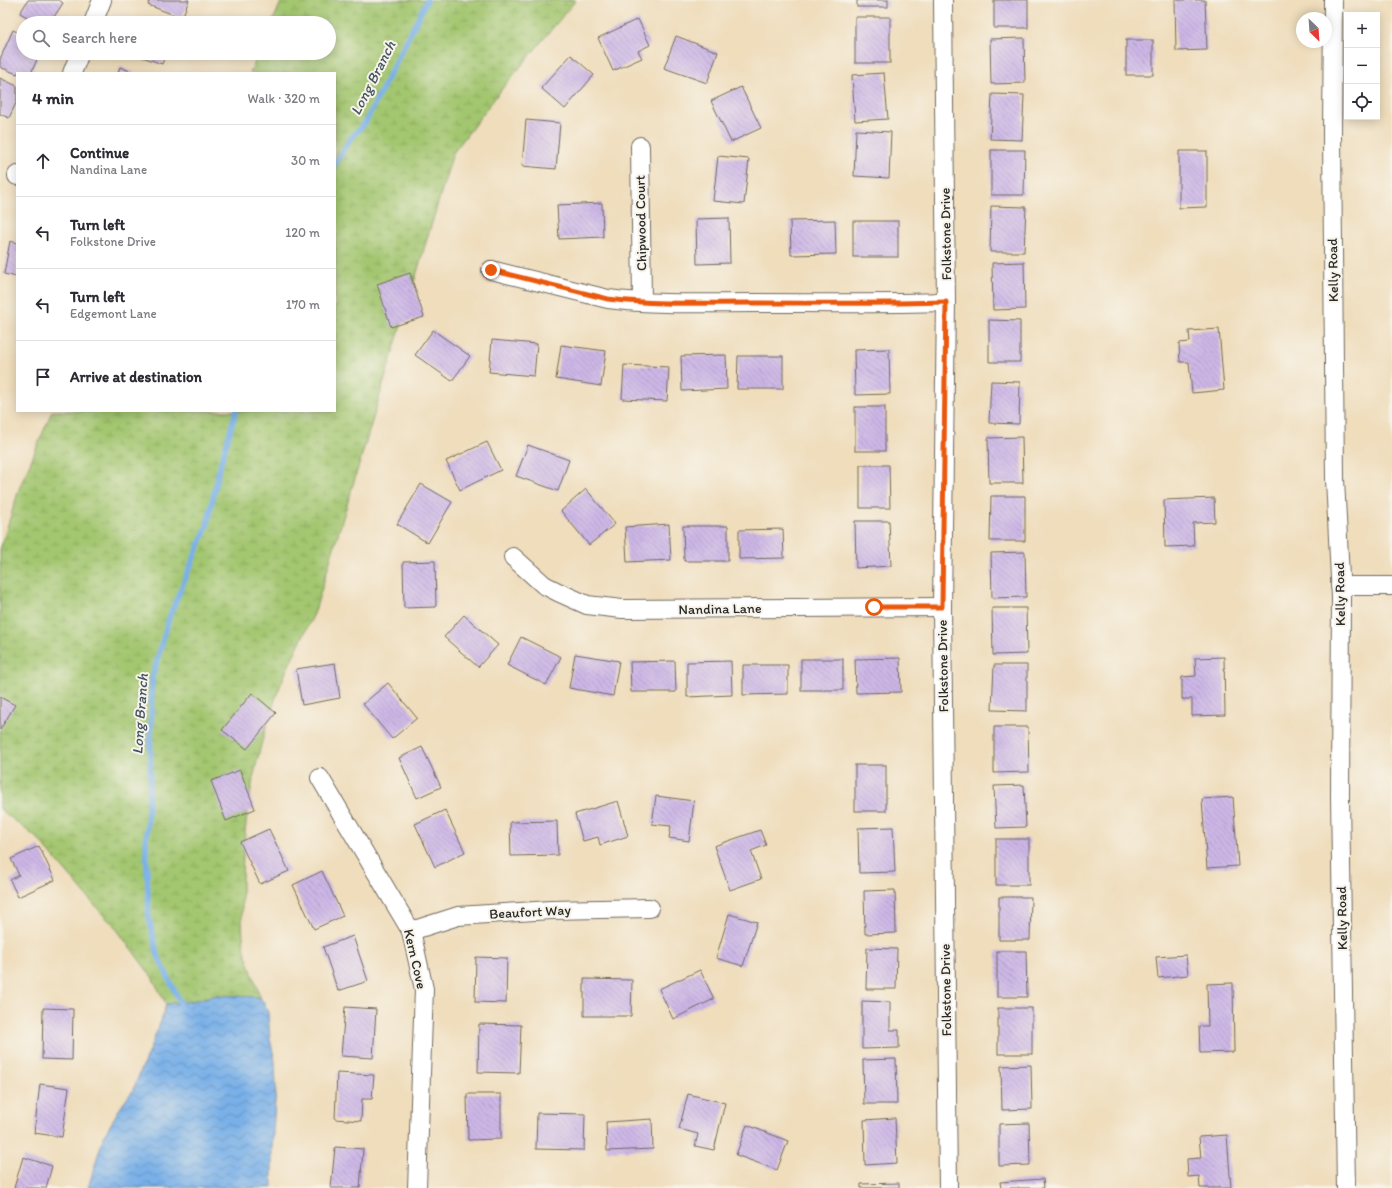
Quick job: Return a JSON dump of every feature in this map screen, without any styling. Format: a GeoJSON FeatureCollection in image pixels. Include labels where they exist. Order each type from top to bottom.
{"type":"FeatureCollection","features":[{"type":"Feature","properties":{"kind":"street"},"geometry":{"type":"LineString","coordinates":[[96,16],[102,0]]}},
{"type":"Feature","properties":{"kind":"street","name":"Folkstone Drive"},"geometry":{"type":"LineString","coordinates":[[943,0],[946,302],[942,607],[948,1188]]}},
{"type":"Feature","properties":{"kind":"street","name":"Kelly Road"},"geometry":{"type":"LineString","coordinates":[[1334,0],[1332,134],[1335,448],[1340,586],[1340,797],[1346,1188]]}},
{"type":"Feature","properties":{"kind":"street"},"geometry":{"type":"LineString","coordinates":[[72,72],[77,60]]}},
{"type":"Feature","properties":{"kind":"street","name":"Chipwood Court"},"geometry":{"type":"LineString","coordinates":[[640,146],[642,301]]}},
{"type":"Feature","properties":{"kind":"street"},"geometry":{"type":"LineString","coordinates":[[491,270],[608,299],[685,303],[886,304],[946,302]]}},
{"type":"Feature","properties":{"kind":"street","name":"Nandina Lane"},"geometry":{"type":"LineString","coordinates":[[513,557],[544,584],[587,605],[604,608],[622,610],[942,607]]}},
{"type":"Feature","properties":{"kind":"street"},"geometry":{"type":"LineString","coordinates":[[1340,586],[1392,586]]}},
{"type":"Feature","properties":{"kind":"street","name":"Kern Cove"},"geometry":{"type":"LineString","coordinates":[[320,778],[411,931],[424,989],[417,1188]]}},
{"type":"Feature","properties":{"kind":"street","name":"Beaufort Way"},"geometry":{"type":"LineString","coordinates":[[411,931],[458,916],[551,910],[650,908]]}},
{"type":"Feature","properties":{"kind":"green space"},"geometry":{"type":"Polygon","coordinates":[[[282,0],[576,0],[501,90],[453,153],[314,614],[285,674],[266,726],[248,807],[242,890],[242,920],[245,950],[261,999],[258,997],[217,995],[192,1001],[166,1004],[152,977],[112,923],[103,915],[38,839],[0,809],[0,550],[19,489],[52,412],[336,412],[336,72],[250,72],[256,60],[336,60],[336,16],[275,16],[282,0]]]}},
{"type":"Feature","properties":{"kind":"water"},"geometry":{"type":"Polygon","coordinates":[[[217,995],[258,997],[264,1002],[268,1013],[270,1039],[275,1061],[276,1087],[272,1148],[272,1188],[88,1188],[103,1138],[118,1111],[133,1090],[161,1021],[166,1004],[192,1001],[217,995]]]}},
{"type":"Feature","properties":{"kind":"building"},"geometry":{"type":"Polygon","coordinates":[[[28,0],[59,0],[63,3],[55,16],[25,16],[20,13],[28,0]]]}},
{"type":"Feature","properties":{"kind":"building"},"geometry":{"type":"Polygon","coordinates":[[[150,0],[189,0],[183,16],[177,16],[148,5],[150,0]]]}},
{"type":"Feature","properties":{"kind":"building"},"geometry":{"type":"Polygon","coordinates":[[[857,0],[888,0],[888,7],[857,7],[857,0]]]}},
{"type":"Feature","properties":{"kind":"building"},"geometry":{"type":"Polygon","coordinates":[[[994,0],[1028,0],[1028,28],[994,28],[994,0]]]}},
{"type":"Feature","properties":{"kind":"building"},"geometry":{"type":"Polygon","coordinates":[[[1175,0],[1205,0],[1207,50],[1176,51],[1175,0]]]}},
{"type":"Feature","properties":{"kind":"building"},"geometry":{"type":"Polygon","coordinates":[[[855,17],[890,17],[890,63],[855,63],[855,17]]]}},
{"type":"Feature","properties":{"kind":"building"},"geometry":{"type":"Polygon","coordinates":[[[638,19],[650,45],[638,51],[642,58],[613,71],[598,38],[638,19]]]}},
{"type":"Feature","properties":{"kind":"building"},"geometry":{"type":"Polygon","coordinates":[[[13,30],[16,32],[16,60],[37,60],[31,72],[16,72],[16,74],[0,67],[0,59],[13,30]]]}},
{"type":"Feature","properties":{"kind":"building"},"geometry":{"type":"Polygon","coordinates":[[[676,36],[718,52],[707,83],[664,68],[676,36]]]}},
{"type":"Feature","properties":{"kind":"building"},"geometry":{"type":"Polygon","coordinates":[[[1024,38],[1025,83],[991,84],[990,39],[1024,38]]]}},
{"type":"Feature","properties":{"kind":"building"},"geometry":{"type":"Polygon","coordinates":[[[1126,40],[1153,40],[1153,75],[1126,75],[1126,40]]]}},
{"type":"Feature","properties":{"kind":"building"},"geometry":{"type":"Polygon","coordinates":[[[571,55],[594,75],[565,109],[541,88],[571,55]]]}},
{"type":"Feature","properties":{"kind":"building"},"geometry":{"type":"Polygon","coordinates":[[[151,60],[163,60],[162,64],[151,60]]]}},
{"type":"Feature","properties":{"kind":"building"},"geometry":{"type":"Polygon","coordinates":[[[120,67],[132,72],[118,72],[120,67]]]}},
{"type":"Feature","properties":{"kind":"building"},"geometry":{"type":"Polygon","coordinates":[[[884,73],[888,119],[855,121],[852,75],[884,73]]]}},
{"type":"Feature","properties":{"kind":"building"},"geometry":{"type":"Polygon","coordinates":[[[0,78],[16,86],[16,103],[9,118],[0,114],[0,78]]]}},
{"type":"Feature","properties":{"kind":"building"},"geometry":{"type":"Polygon","coordinates":[[[741,87],[761,128],[731,142],[711,101],[741,87]]]}},
{"type":"Feature","properties":{"kind":"building"},"geometry":{"type":"Polygon","coordinates":[[[992,94],[1024,95],[1022,140],[990,139],[992,94]]]}},
{"type":"Feature","properties":{"kind":"building"},"geometry":{"type":"Polygon","coordinates":[[[526,120],[560,123],[556,169],[522,166],[526,120]]]}},
{"type":"Feature","properties":{"kind":"building"},"geometry":{"type":"Polygon","coordinates":[[[856,130],[891,132],[889,178],[854,176],[856,130]]]}},
{"type":"Feature","properties":{"kind":"building"},"geometry":{"type":"Polygon","coordinates":[[[991,150],[1025,150],[1024,195],[991,195],[991,150]]]}},
{"type":"Feature","properties":{"kind":"building"},"geometry":{"type":"Polygon","coordinates":[[[1179,151],[1207,151],[1207,207],[1179,208],[1179,151]]]}},
{"type":"Feature","properties":{"kind":"building"},"geometry":{"type":"Polygon","coordinates":[[[718,156],[749,159],[744,204],[713,201],[718,156]]]}},
{"type":"Feature","properties":{"kind":"building"},"geometry":{"type":"Polygon","coordinates":[[[602,203],[603,237],[559,239],[557,205],[602,203]]]}},
{"type":"Feature","properties":{"kind":"building"},"geometry":{"type":"Polygon","coordinates":[[[991,206],[1026,207],[1024,252],[990,252],[991,206]]]}},
{"type":"Feature","properties":{"kind":"building"},"geometry":{"type":"Polygon","coordinates":[[[729,218],[730,263],[697,264],[696,219],[729,218]]]}},
{"type":"Feature","properties":{"kind":"building"},"geometry":{"type":"Polygon","coordinates":[[[835,220],[836,254],[791,255],[790,221],[835,220]]]}},
{"type":"Feature","properties":{"kind":"building"},"geometry":{"type":"Polygon","coordinates":[[[853,221],[898,221],[898,257],[853,257],[853,221]]]}},
{"type":"Feature","properties":{"kind":"building"},"geometry":{"type":"Polygon","coordinates":[[[10,241],[16,243],[16,277],[4,274],[10,241]]]}},
{"type":"Feature","properties":{"kind":"building"},"geometry":{"type":"Polygon","coordinates":[[[1024,262],[1025,309],[993,310],[992,263],[1024,262]]]}},
{"type":"Feature","properties":{"kind":"building"},"geometry":{"type":"Polygon","coordinates":[[[410,273],[424,317],[391,327],[377,284],[410,273]]]}},
{"type":"Feature","properties":{"kind":"building"},"geometry":{"type":"Polygon","coordinates":[[[989,320],[1020,321],[1020,362],[989,362],[989,320]]]}},
{"type":"Feature","properties":{"kind":"building"},"geometry":{"type":"Polygon","coordinates":[[[1219,329],[1224,390],[1192,393],[1189,362],[1180,362],[1179,343],[1190,342],[1189,331],[1219,329]]]}},
{"type":"Feature","properties":{"kind":"building"},"geometry":{"type":"Polygon","coordinates":[[[433,330],[470,356],[452,381],[415,355],[433,330]]]}},
{"type":"Feature","properties":{"kind":"building"},"geometry":{"type":"Polygon","coordinates":[[[492,340],[537,344],[534,376],[489,372],[492,340]]]}},
{"type":"Feature","properties":{"kind":"building"},"geometry":{"type":"Polygon","coordinates":[[[561,345],[606,351],[601,386],[556,379],[561,345]]]}},
{"type":"Feature","properties":{"kind":"building"},"geometry":{"type":"Polygon","coordinates":[[[889,349],[890,394],[855,395],[854,350],[889,349]]]}},
{"type":"Feature","properties":{"kind":"building"},"geometry":{"type":"Polygon","coordinates":[[[726,355],[727,389],[682,391],[681,356],[726,355]]]}},
{"type":"Feature","properties":{"kind":"building"},"geometry":{"type":"Polygon","coordinates":[[[738,356],[783,356],[783,389],[737,389],[738,356]]]}},
{"type":"Feature","properties":{"kind":"building"},"geometry":{"type":"Polygon","coordinates":[[[624,365],[669,367],[667,401],[622,399],[624,365]]]}},
{"type":"Feature","properties":{"kind":"building"},"geometry":{"type":"Polygon","coordinates":[[[991,381],[1020,382],[1019,424],[989,423],[991,381]]]}},
{"type":"Feature","properties":{"kind":"building"},"geometry":{"type":"Polygon","coordinates":[[[855,407],[885,407],[885,451],[855,451],[855,407]]]}},
{"type":"Feature","properties":{"kind":"building"},"geometry":{"type":"Polygon","coordinates":[[[1022,437],[1023,483],[989,483],[988,438],[1022,437]]]}},
{"type":"Feature","properties":{"kind":"building"},"geometry":{"type":"Polygon","coordinates":[[[487,442],[501,470],[460,490],[446,461],[487,442]]]}},
{"type":"Feature","properties":{"kind":"building"},"geometry":{"type":"Polygon","coordinates":[[[528,445],[569,460],[558,491],[516,476],[528,445]]]}},
{"type":"Feature","properties":{"kind":"building"},"geometry":{"type":"Polygon","coordinates":[[[860,465],[889,465],[890,508],[860,508],[860,465]]]}},
{"type":"Feature","properties":{"kind":"building"},"geometry":{"type":"Polygon","coordinates":[[[421,484],[452,502],[428,543],[397,524],[421,484]]]}},
{"type":"Feature","properties":{"kind":"building"},"geometry":{"type":"Polygon","coordinates":[[[586,489],[615,524],[589,545],[561,511],[586,489]]]}},
{"type":"Feature","properties":{"kind":"building"},"geometry":{"type":"Polygon","coordinates":[[[991,496],[1025,496],[1025,541],[990,541],[991,496]]]}},
{"type":"Feature","properties":{"kind":"building"},"geometry":{"type":"Polygon","coordinates":[[[1214,498],[1215,522],[1193,523],[1194,546],[1165,547],[1164,500],[1214,498]]]}},
{"type":"Feature","properties":{"kind":"building"},"geometry":{"type":"Polygon","coordinates":[[[855,521],[889,521],[891,566],[856,568],[855,521]]]}},
{"type":"Feature","properties":{"kind":"building"},"geometry":{"type":"Polygon","coordinates":[[[669,524],[671,560],[627,562],[625,527],[669,524]]]}},
{"type":"Feature","properties":{"kind":"building"},"geometry":{"type":"Polygon","coordinates":[[[683,526],[728,526],[728,561],[684,561],[683,526]]]}},
{"type":"Feature","properties":{"kind":"building"},"geometry":{"type":"Polygon","coordinates":[[[783,529],[784,558],[739,559],[739,530],[783,529]]]}},
{"type":"Feature","properties":{"kind":"building"},"geometry":{"type":"Polygon","coordinates":[[[1025,552],[1026,597],[992,598],[991,553],[1025,552]]]}},
{"type":"Feature","properties":{"kind":"building"},"geometry":{"type":"Polygon","coordinates":[[[435,561],[436,607],[404,608],[403,562],[435,561]]]}},
{"type":"Feature","properties":{"kind":"building"},"geometry":{"type":"Polygon","coordinates":[[[992,608],[1026,608],[1027,654],[993,655],[992,608]]]}},
{"type":"Feature","properties":{"kind":"building"},"geometry":{"type":"Polygon","coordinates":[[[464,615],[498,645],[478,667],[444,637],[464,615]]]}},
{"type":"Feature","properties":{"kind":"building"},"geometry":{"type":"Polygon","coordinates":[[[521,637],[561,657],[546,685],[507,665],[521,637]]]}},
{"type":"Feature","properties":{"kind":"building"},"geometry":{"type":"Polygon","coordinates":[[[575,654],[619,661],[613,696],[569,688],[575,654]]]}},
{"type":"Feature","properties":{"kind":"building"},"geometry":{"type":"Polygon","coordinates":[[[1224,657],[1225,715],[1192,716],[1192,699],[1182,699],[1182,677],[1196,676],[1195,658],[1224,657]]]}},
{"type":"Feature","properties":{"kind":"building"},"geometry":{"type":"Polygon","coordinates":[[[900,658],[901,692],[856,693],[855,659],[900,658]]]}},
{"type":"Feature","properties":{"kind":"building"},"geometry":{"type":"Polygon","coordinates":[[[801,659],[843,659],[843,690],[801,690],[801,659]]]}},
{"type":"Feature","properties":{"kind":"building"},"geometry":{"type":"Polygon","coordinates":[[[675,661],[676,692],[631,692],[630,662],[675,661]]]}},
{"type":"Feature","properties":{"kind":"building"},"geometry":{"type":"Polygon","coordinates":[[[731,661],[732,695],[687,697],[687,662],[731,661]]]}},
{"type":"Feature","properties":{"kind":"building"},"geometry":{"type":"Polygon","coordinates":[[[335,663],[340,698],[302,705],[296,669],[335,663]]]}},
{"type":"Feature","properties":{"kind":"building"},"geometry":{"type":"Polygon","coordinates":[[[743,665],[788,665],[788,694],[743,695],[743,665]]]}},
{"type":"Feature","properties":{"kind":"building"},"geometry":{"type":"Polygon","coordinates":[[[994,665],[1027,665],[1027,711],[992,710],[994,665]]]}},
{"type":"Feature","properties":{"kind":"building"},"geometry":{"type":"Polygon","coordinates":[[[388,683],[417,718],[392,739],[363,704],[388,683]]]}},
{"type":"Feature","properties":{"kind":"building"},"geometry":{"type":"Polygon","coordinates":[[[252,693],[276,713],[247,749],[222,730],[252,693]]]}},
{"type":"Feature","properties":{"kind":"building"},"geometry":{"type":"Polygon","coordinates":[[[0,697],[15,705],[0,730],[0,697]]]}},
{"type":"Feature","properties":{"kind":"building"},"geometry":{"type":"Polygon","coordinates":[[[994,727],[1028,727],[1029,772],[994,773],[994,727]]]}},
{"type":"Feature","properties":{"kind":"building"},"geometry":{"type":"Polygon","coordinates":[[[422,747],[441,787],[417,798],[399,758],[422,747]]]}},
{"type":"Feature","properties":{"kind":"building"},"geometry":{"type":"Polygon","coordinates":[[[855,765],[886,765],[886,811],[855,811],[855,765]]]}},
{"type":"Feature","properties":{"kind":"building"},"geometry":{"type":"Polygon","coordinates":[[[240,770],[255,809],[226,821],[211,781],[240,770]]]}},
{"type":"Feature","properties":{"kind":"building"},"geometry":{"type":"Polygon","coordinates":[[[1024,785],[1026,827],[996,828],[994,786],[1024,785]]]}},
{"type":"Feature","properties":{"kind":"building"},"geometry":{"type":"Polygon","coordinates":[[[656,796],[694,801],[689,841],[669,838],[671,826],[652,824],[656,796]]]}},
{"type":"Feature","properties":{"kind":"building"},"geometry":{"type":"Polygon","coordinates":[[[1233,797],[1238,866],[1207,868],[1202,799],[1233,797]]]}},
{"type":"Feature","properties":{"kind":"building"},"geometry":{"type":"Polygon","coordinates":[[[618,801],[628,836],[600,845],[598,837],[583,841],[575,814],[618,801]]]}},
{"type":"Feature","properties":{"kind":"building"},"geometry":{"type":"Polygon","coordinates":[[[445,810],[465,852],[435,867],[415,824],[445,810]]]}},
{"type":"Feature","properties":{"kind":"building"},"geometry":{"type":"Polygon","coordinates":[[[557,821],[558,855],[511,856],[510,822],[557,821]]]}},
{"type":"Feature","properties":{"kind":"building"},"geometry":{"type":"Polygon","coordinates":[[[893,827],[895,872],[859,873],[858,828],[893,827]]]}},
{"type":"Feature","properties":{"kind":"building"},"geometry":{"type":"Polygon","coordinates":[[[269,829],[289,871],[260,884],[240,842],[269,829]]]}},
{"type":"Feature","properties":{"kind":"building"},"geometry":{"type":"Polygon","coordinates":[[[760,830],[766,845],[751,851],[761,879],[730,890],[714,846],[760,830]]]}},
{"type":"Feature","properties":{"kind":"building"},"geometry":{"type":"Polygon","coordinates":[[[996,839],[1029,839],[1029,885],[996,885],[996,839]]]}},
{"type":"Feature","properties":{"kind":"building"},"geometry":{"type":"Polygon","coordinates":[[[39,846],[55,880],[18,897],[10,880],[19,875],[11,859],[39,846]]]}},
{"type":"Feature","properties":{"kind":"building"},"geometry":{"type":"Polygon","coordinates":[[[322,871],[343,916],[314,929],[293,885],[322,871]]]}},
{"type":"Feature","properties":{"kind":"building"},"geometry":{"type":"Polygon","coordinates":[[[895,890],[896,933],[865,934],[864,891],[895,890]]]}},
{"type":"Feature","properties":{"kind":"building"},"geometry":{"type":"Polygon","coordinates":[[[999,897],[1031,897],[1030,940],[999,940],[999,897]]]}},
{"type":"Feature","properties":{"kind":"building"},"geometry":{"type":"Polygon","coordinates":[[[729,914],[757,922],[743,966],[716,958],[729,914]]]}},
{"type":"Feature","properties":{"kind":"building"},"geometry":{"type":"Polygon","coordinates":[[[353,936],[368,981],[338,991],[323,947],[353,936]]]}},
{"type":"Feature","properties":{"kind":"building"},"geometry":{"type":"Polygon","coordinates":[[[867,948],[897,949],[896,989],[866,989],[867,948]]]}},
{"type":"Feature","properties":{"kind":"building"},"geometry":{"type":"Polygon","coordinates":[[[997,951],[1026,951],[1027,997],[997,997],[997,951]]]}},
{"type":"Feature","properties":{"kind":"building"},"geometry":{"type":"Polygon","coordinates":[[[1186,955],[1188,975],[1158,978],[1156,957],[1186,955]]]}},
{"type":"Feature","properties":{"kind":"building"},"geometry":{"type":"Polygon","coordinates":[[[476,957],[507,958],[506,1003],[475,1002],[476,957]]]}},
{"type":"Feature","properties":{"kind":"building"},"geometry":{"type":"Polygon","coordinates":[[[700,970],[714,999],[673,1019],[659,989],[700,970]]]}},
{"type":"Feature","properties":{"kind":"building"},"geometry":{"type":"Polygon","coordinates":[[[584,979],[632,980],[631,1016],[584,1016],[584,979]]]}},
{"type":"Feature","properties":{"kind":"building"},"geometry":{"type":"Polygon","coordinates":[[[1233,983],[1234,1052],[1200,1053],[1199,1026],[1208,1026],[1207,984],[1233,983]]]}},
{"type":"Feature","properties":{"kind":"building"},"geometry":{"type":"Polygon","coordinates":[[[862,1001],[890,1002],[890,1030],[899,1030],[899,1048],[862,1049],[862,1001]]]}},
{"type":"Feature","properties":{"kind":"building"},"geometry":{"type":"Polygon","coordinates":[[[345,1007],[376,1009],[373,1058],[341,1056],[345,1007]]]}},
{"type":"Feature","properties":{"kind":"building"},"geometry":{"type":"Polygon","coordinates":[[[43,1008],[73,1009],[72,1060],[42,1059],[43,1008]]]}},
{"type":"Feature","properties":{"kind":"building"},"geometry":{"type":"Polygon","coordinates":[[[998,1008],[1032,1008],[1032,1054],[998,1054],[998,1008]]]}},
{"type":"Feature","properties":{"kind":"building"},"geometry":{"type":"Polygon","coordinates":[[[479,1024],[521,1025],[519,1073],[478,1072],[479,1024]]]}},
{"type":"Feature","properties":{"kind":"building"},"geometry":{"type":"Polygon","coordinates":[[[896,1059],[897,1104],[864,1104],[863,1060],[896,1059]]]}},
{"type":"Feature","properties":{"kind":"building"},"geometry":{"type":"Polygon","coordinates":[[[1031,1065],[1032,1109],[1002,1110],[1001,1066],[1031,1065]]]}},
{"type":"Feature","properties":{"kind":"building"},"geometry":{"type":"Polygon","coordinates":[[[337,1073],[374,1075],[372,1099],[362,1099],[361,1121],[335,1119],[337,1073]]]}},
{"type":"Feature","properties":{"kind":"building"},"geometry":{"type":"Polygon","coordinates":[[[40,1084],[69,1088],[62,1137],[34,1133],[40,1084]]]}},
{"type":"Feature","properties":{"kind":"building"},"geometry":{"type":"Polygon","coordinates":[[[467,1094],[501,1094],[501,1139],[468,1140],[467,1094]]]}},
{"type":"Feature","properties":{"kind":"building"},"geometry":{"type":"Polygon","coordinates":[[[688,1094],[725,1103],[714,1150],[695,1146],[698,1134],[679,1129],[688,1094]]]}},
{"type":"Feature","properties":{"kind":"building"},"geometry":{"type":"Polygon","coordinates":[[[537,1113],[585,1114],[584,1150],[536,1149],[537,1113]]]}},
{"type":"Feature","properties":{"kind":"building"},"geometry":{"type":"Polygon","coordinates":[[[895,1118],[897,1163],[865,1165],[864,1120],[895,1118]]]}},
{"type":"Feature","properties":{"kind":"building"},"geometry":{"type":"Polygon","coordinates":[[[652,1119],[653,1149],[607,1151],[606,1122],[652,1119]]]}},
{"type":"Feature","properties":{"kind":"building"},"geometry":{"type":"Polygon","coordinates":[[[1029,1123],[1030,1165],[999,1166],[999,1124],[1029,1123]]]}},
{"type":"Feature","properties":{"kind":"building"},"geometry":{"type":"Polygon","coordinates":[[[747,1125],[788,1141],[777,1170],[736,1155],[747,1125]]]}},
{"type":"Feature","properties":{"kind":"building"},"geometry":{"type":"Polygon","coordinates":[[[1227,1135],[1231,1188],[1200,1188],[1199,1176],[1188,1177],[1187,1159],[1201,1158],[1199,1137],[1227,1135]]]}},
{"type":"Feature","properties":{"kind":"building"},"geometry":{"type":"Polygon","coordinates":[[[335,1147],[363,1149],[360,1188],[331,1188],[335,1147]]]}},
{"type":"Feature","properties":{"kind":"building"},"geometry":{"type":"Polygon","coordinates":[[[23,1157],[52,1166],[46,1188],[14,1188],[23,1157]]]}},
{"type":"Feature","properties":{"kind":"building"},"geometry":{"type":"Polygon","coordinates":[[[1043,1179],[1044,1188],[1001,1188],[1000,1182],[1043,1179]]]}},
{"type":"Feature","properties":{"kind":"building"},"geometry":{"type":"Polygon","coordinates":[[[899,1183],[899,1188],[861,1188],[861,1184],[899,1183]]]}},
{"type":"Feature","properties":{"kind":"waterway","name":"Long Branch"},"geometry":{"type":"LineString","coordinates":[[336,162],[350,139],[365,123],[427,0]]}},
{"type":"Feature","properties":{"kind":"waterway","name":"Long Branch"},"geometry":{"type":"LineString","coordinates":[[180,1002],[158,956],[149,919],[146,842],[150,779],[152,678],[170,615],[207,526],[219,469],[236,412]]}},
{"type":"Feature","properties":{"kind":"route"},"geometry":{"type":"LineString","coordinates":[[491,270],[608,299],[625,301],[677,303],[902,304],[946,302],[942,607],[874,607]]}}]}
